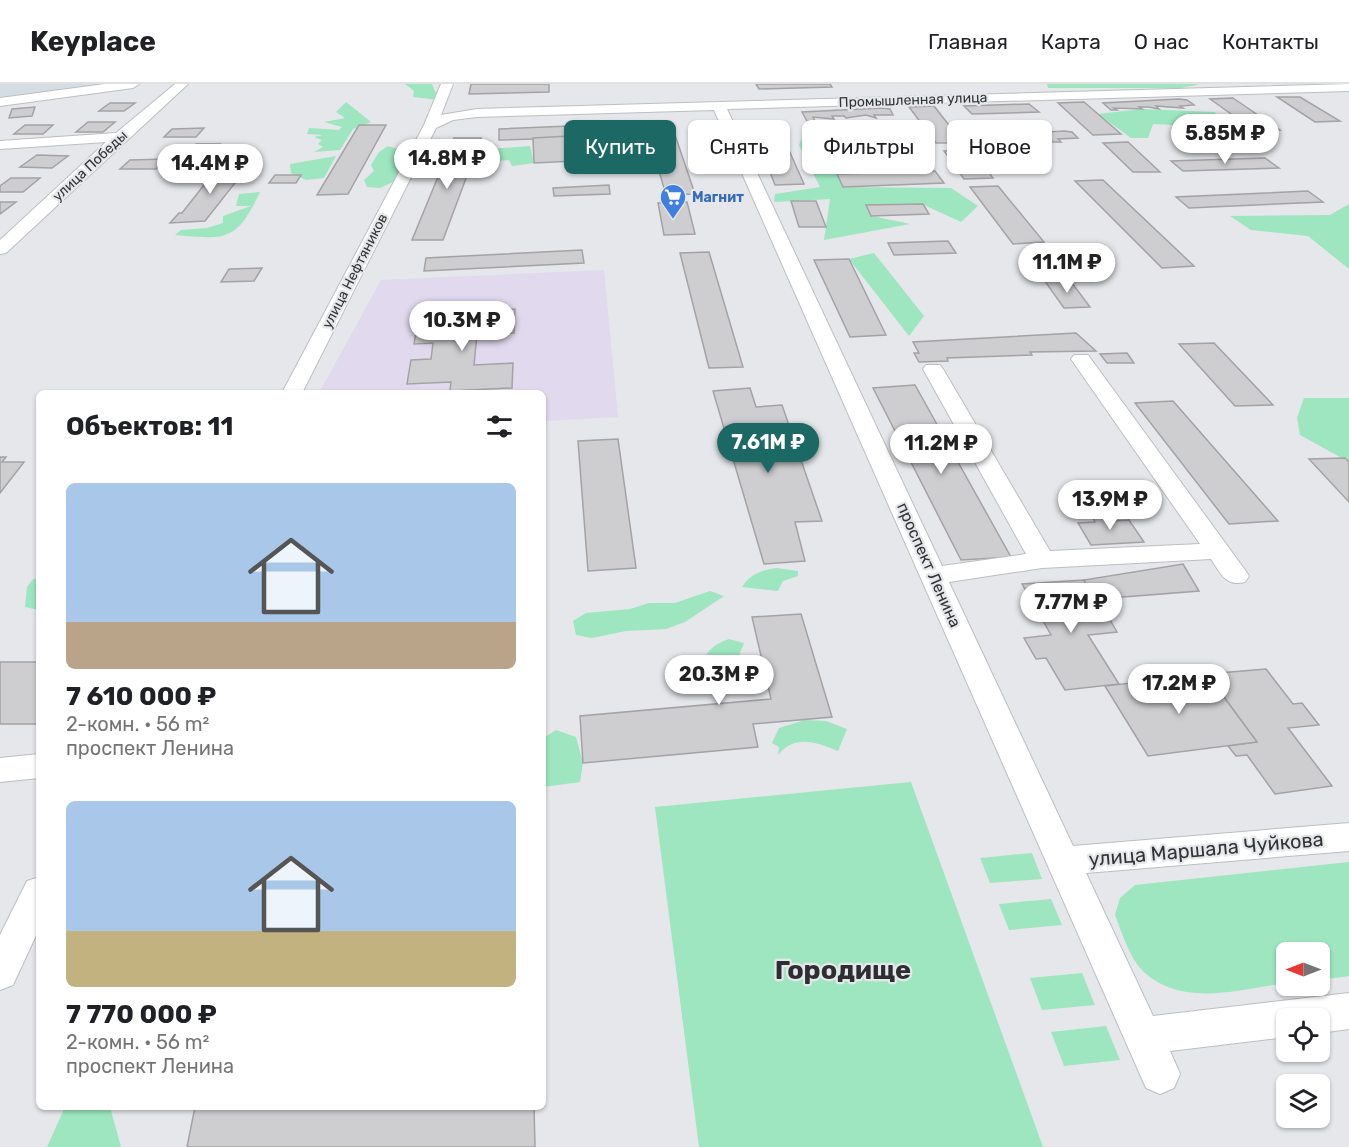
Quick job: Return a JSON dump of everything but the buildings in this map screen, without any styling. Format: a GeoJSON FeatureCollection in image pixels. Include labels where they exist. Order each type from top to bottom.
{"type":"FeatureCollection","features":[{"type":"Feature","properties":{"kind":"street"},"geometry":{"type":"LineString","coordinates":[[0,102],[133,84]]}},
{"type":"Feature","properties":{"kind":"street","name":"улица Победы"},"geometry":{"type":"LineString","coordinates":[[0,249],[120,137],[182,84]]}},
{"type":"Feature","properties":{"kind":"street","name":"улица Нефтяников"},"geometry":{"type":"LineString","coordinates":[[294,390],[431,125],[447,84]]}},
{"type":"Feature","properties":{"kind":"street","name":"Промышленная улица"},"geometry":{"type":"LineString","coordinates":[[431,125],[450,116],[477,113],[1349,87]]}},
{"type":"Feature","properties":{"kind":"street","name":"Промышленная улица"},"geometry":{"type":"LineString","coordinates":[[442,100],[453,110],[477,113]]}},
{"type":"Feature","properties":{"kind":"street","name":"проспект Ленина"},"geometry":{"type":"LineString","coordinates":[[719,106],[1160,1074]]}},
{"type":"Feature","properties":{"kind":"street"},"geometry":{"type":"LineString","coordinates":[[0,145],[120,137]]}},
{"type":"Feature","properties":{"kind":"street"},"geometry":{"type":"LineString","coordinates":[[0,226],[27,224]]}},
{"type":"Feature","properties":{"kind":"street"},"geometry":{"type":"LineString","coordinates":[[1082,360],[1236,576]]}},
{"type":"Feature","properties":{"kind":"street"},"geometry":{"type":"LineString","coordinates":[[933,369],[1042,560]]}},
{"type":"Feature","properties":{"kind":"street"},"geometry":{"type":"LineString","coordinates":[[935,576],[1042,560],[1218,551]]}},
{"type":"Feature","properties":{"kind":"street"},"geometry":{"type":"LineString","coordinates":[[0,770],[36,766]]}},
{"type":"Feature","properties":{"kind":"street","name":"улица Маршала Чуйкова"},"geometry":{"type":"LineString","coordinates":[[1062,861],[1349,837]]}},
{"type":"Feature","properties":{"kind":"street"},"geometry":{"type":"LineString","coordinates":[[0,974],[36,898]]}},
{"type":"Feature","properties":{"kind":"street"},"geometry":{"type":"LineString","coordinates":[[1330,1013],[1349,1011]]}},
{"type":"Feature","properties":{"kind":"street"},"geometry":{"type":"LineString","coordinates":[[1142,1036],[1276,1020]]}},
{"type":"Feature","properties":{"kind":"shaded area"},"geometry":{"type":"Polygon","coordinates":[[[0,84],[113,84],[0,98],[0,84]]]}},
{"type":"Feature","properties":{"kind":"shaded area"},"geometry":{"type":"Polygon","coordinates":[[[604,270],[618,417],[546,421],[546,390],[321,390],[381,280],[604,270]]]}},
{"type":"Feature","properties":{"kind":"green space"},"geometry":{"type":"Polygon","coordinates":[[[405,84],[432,84],[439,100],[413,97],[414,91],[405,84]]]}},
{"type":"Feature","properties":{"kind":"green space"},"geometry":{"type":"Polygon","coordinates":[[[1047,84],[1201,84],[1181,88],[1048,88],[1047,84]]]}},
{"type":"Feature","properties":{"kind":"green space"},"geometry":{"type":"Polygon","coordinates":[[[346,102],[371,122],[353,129],[340,150],[314,152],[323,147],[318,144],[322,140],[314,137],[323,135],[307,134],[309,128],[339,130],[342,127],[324,122],[345,118],[336,112],[346,102]]]}},
{"type":"Feature","properties":{"kind":"green space"},"geometry":{"type":"Polygon","coordinates":[[[1142,109],[1214,112],[1237,128],[1153,124],[1148,138],[1131,138],[1098,114],[1142,109]]]}},
{"type":"Feature","properties":{"kind":"green space"},"geometry":{"type":"Polygon","coordinates":[[[388,146],[404,151],[395,181],[380,188],[367,187],[364,180],[374,171],[371,165],[379,152],[388,146]]]}},
{"type":"Feature","properties":{"kind":"green space"},"geometry":{"type":"Polygon","coordinates":[[[530,146],[534,163],[512,166],[509,160],[484,162],[490,149],[530,146]]]}},
{"type":"Feature","properties":{"kind":"green space"},"geometry":{"type":"Polygon","coordinates":[[[336,156],[324,178],[306,180],[291,173],[290,164],[336,156]]]}},
{"type":"Feature","properties":{"kind":"green space"},"geometry":{"type":"Polygon","coordinates":[[[814,174],[837,174],[843,187],[951,188],[978,206],[961,222],[922,204],[872,216],[910,224],[824,240],[830,199],[774,202],[775,194],[820,187],[814,174]]]}},
{"type":"Feature","properties":{"kind":"green space"},"geometry":{"type":"Polygon","coordinates":[[[260,192],[244,220],[229,233],[207,237],[175,235],[181,230],[207,228],[223,223],[223,216],[251,206],[236,206],[239,194],[260,192]]]}},
{"type":"Feature","properties":{"kind":"green space"},"geometry":{"type":"Polygon","coordinates":[[[1349,204],[1349,269],[1308,236],[1251,230],[1230,216],[1330,215],[1349,204]]]}},
{"type":"Feature","properties":{"kind":"green space"},"geometry":{"type":"Polygon","coordinates":[[[874,253],[924,316],[909,336],[849,259],[874,253]]]}},
{"type":"Feature","properties":{"kind":"green space"},"geometry":{"type":"Polygon","coordinates":[[[1304,398],[1349,398],[1349,462],[1300,435],[1297,418],[1304,398]]]}},
{"type":"Feature","properties":{"kind":"green space"},"geometry":{"type":"Polygon","coordinates":[[[776,568],[798,571],[798,576],[783,581],[778,591],[742,587],[757,573],[776,568]]]}},
{"type":"Feature","properties":{"kind":"green space"},"geometry":{"type":"Polygon","coordinates":[[[33,579],[36,579],[36,609],[25,607],[27,587],[33,579]]]}},
{"type":"Feature","properties":{"kind":"green space"},"geometry":{"type":"Polygon","coordinates":[[[710,591],[724,596],[685,622],[666,629],[626,631],[592,638],[576,635],[573,621],[586,613],[630,609],[649,603],[675,603],[710,591]]]}},
{"type":"Feature","properties":{"kind":"green space"},"geometry":{"type":"Polygon","coordinates":[[[729,639],[744,643],[736,663],[720,662],[710,671],[700,671],[710,650],[729,639]]]}},
{"type":"Feature","properties":{"kind":"green space"},"geometry":{"type":"Polygon","coordinates":[[[805,720],[826,721],[847,729],[838,751],[814,743],[799,742],[791,744],[778,755],[779,747],[772,743],[779,728],[805,720]]]}},
{"type":"Feature","properties":{"kind":"green space"},"geometry":{"type":"Polygon","coordinates":[[[556,730],[576,737],[583,763],[580,782],[546,787],[546,736],[556,730]]]}},
{"type":"Feature","properties":{"kind":"green space"},"geometry":{"type":"Polygon","coordinates":[[[911,782],[1043,1147],[699,1147],[655,807],[911,782]]]}},
{"type":"Feature","properties":{"kind":"green space"},"geometry":{"type":"Polygon","coordinates":[[[1032,853],[1042,879],[990,883],[980,858],[1032,853]]]}},
{"type":"Feature","properties":{"kind":"green space"},"geometry":{"type":"Polygon","coordinates":[[[1349,862],[1349,976],[1330,979],[1330,942],[1276,942],[1276,985],[1232,992],[1194,993],[1176,990],[1159,983],[1139,967],[1115,915],[1120,898],[1135,885],[1349,862]]]}},
{"type":"Feature","properties":{"kind":"green space"},"geometry":{"type":"Polygon","coordinates":[[[1051,899],[1062,925],[1009,930],[999,904],[1051,899]]]}},
{"type":"Feature","properties":{"kind":"green space"},"geometry":{"type":"Polygon","coordinates":[[[1082,973],[1095,1005],[1042,1010],[1030,978],[1082,973]]]}},
{"type":"Feature","properties":{"kind":"green space"},"geometry":{"type":"Polygon","coordinates":[[[1106,1026],[1120,1060],[1064,1066],[1051,1032],[1106,1026]]]}},
{"type":"Feature","properties":{"kind":"green space"},"geometry":{"type":"Polygon","coordinates":[[[64,1110],[111,1110],[121,1147],[47,1147],[64,1110]]]}},
{"type":"Feature","properties":{"kind":"place","name":"Магнит"},"geometry":{"type":"Point","coordinates":[673,220]}},
{"type":"Feature","properties":{"kind":"district","name":"Городище"},"geometry":{"type":"Point","coordinates":[843,970]}}]}
